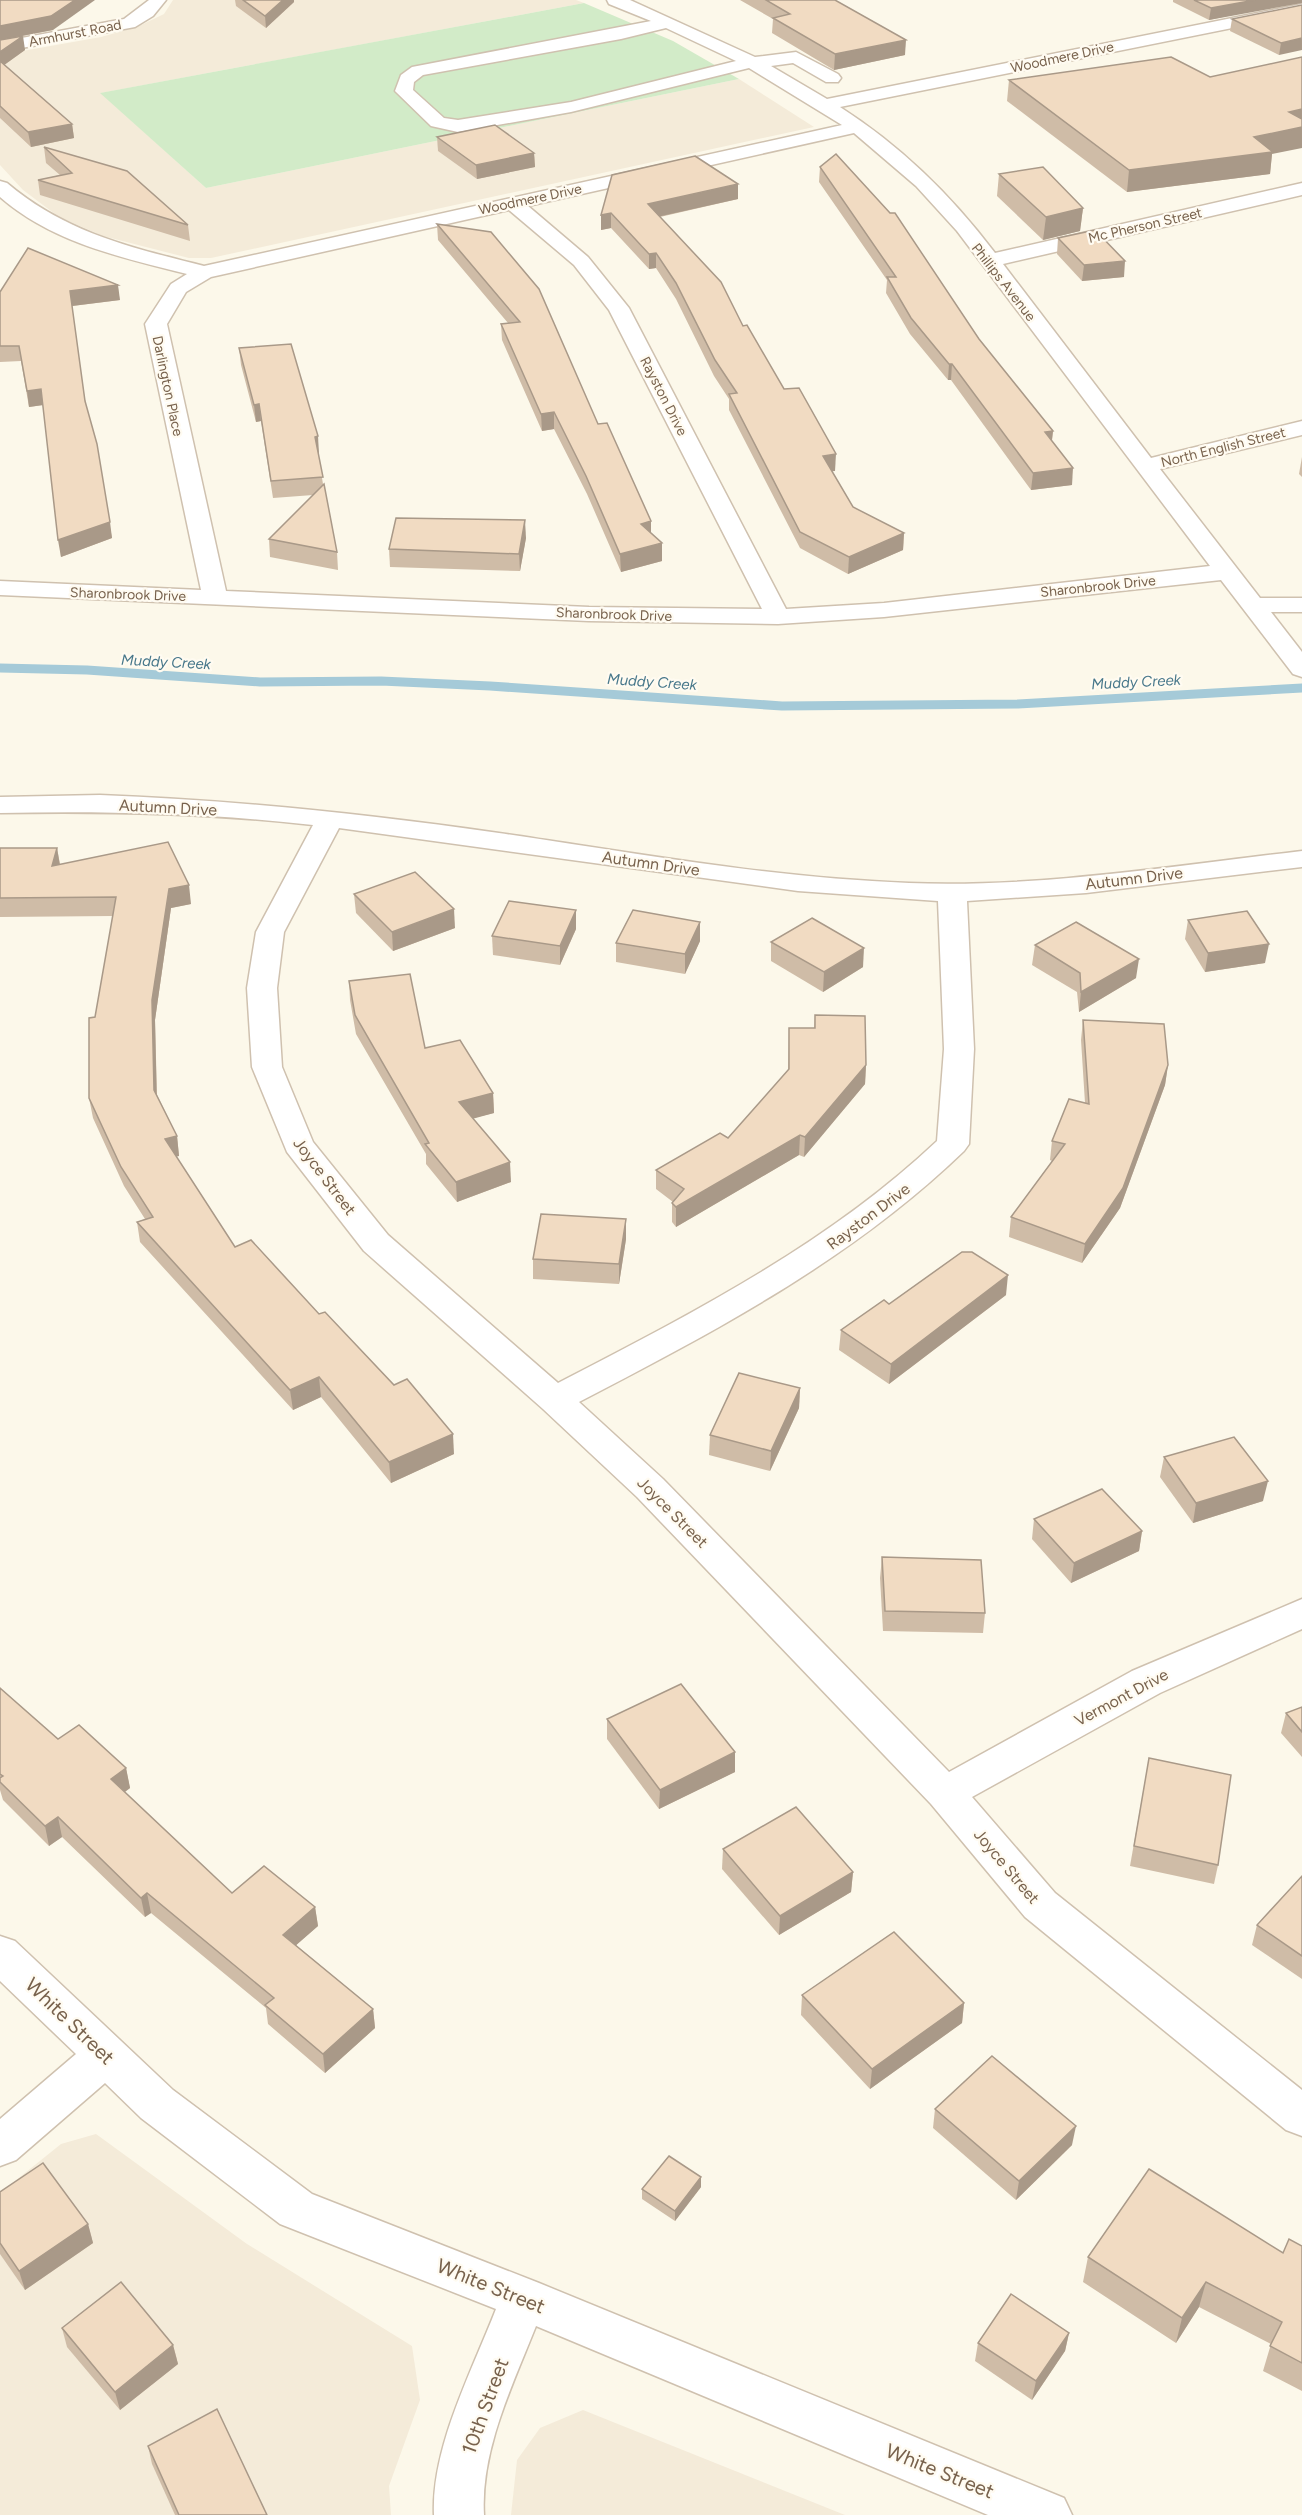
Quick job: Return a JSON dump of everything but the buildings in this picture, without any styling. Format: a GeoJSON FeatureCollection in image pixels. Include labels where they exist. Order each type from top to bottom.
{"type":"FeatureCollection","features":[{"type":"Feature","properties":{"kind":"street","name":"Phillips Avenue"},"geometry":{"type":"LineString","coordinates":[[615,0],[668,22],[750,63],[823,105],[857,127],[918,176],[988,261],[1298,664]]}},
{"type":"Feature","properties":{"kind":"street","name":"Armhurst Road"},"geometry":{"type":"LineString","coordinates":[[0,47],[129,22],[152,6]]}},
{"type":"Feature","properties":{"kind":"street","name":"Woodmere Drive"},"geometry":{"type":"LineString","coordinates":[[823,105],[1302,9]]}},
{"type":"Feature","properties":{"kind":"street"},"geometry":{"type":"LineString","coordinates":[[1282,13],[1302,23]]}},
{"type":"Feature","properties":{"kind":"street"},"geometry":{"type":"LineString","coordinates":[[668,22],[621,34],[418,70],[408,76],[403,84],[404,91],[438,123],[458,126],[571,107],[750,63],[796,57],[844,79]]}},
{"type":"Feature","properties":{"kind":"street"},"geometry":{"type":"LineString","coordinates":[[790,86],[844,79],[879,84],[891,91]]}},
{"type":"Feature","properties":{"kind":"street","name":"Woodmere Drive"},"geometry":{"type":"LineString","coordinates":[[204,272],[857,127]]}},
{"type":"Feature","properties":{"kind":"street"},"geometry":{"type":"LineString","coordinates":[[0,187],[19,205],[50,225],[102,246],[204,272]]}},
{"type":"Feature","properties":{"kind":"street","name":"Mc Pherson Street"},"geometry":{"type":"LineString","coordinates":[[988,261],[1302,189]]}},
{"type":"Feature","properties":{"kind":"street","name":"Rayston Drive"},"geometry":{"type":"LineString","coordinates":[[513,203],[581,261],[619,308],[777,617]]}},
{"type":"Feature","properties":{"kind":"street","name":"Darlington Place"},"geometry":{"type":"LineString","coordinates":[[204,272],[178,288],[156,324],[215,597]]}},
{"type":"Feature","properties":{"kind":"street","name":"North English Street"},"geometry":{"type":"LineString","coordinates":[[1145,466],[1302,428]]}},
{"type":"Feature","properties":{"kind":"street","name":"Sharonbrook Drive"},"geometry":{"type":"LineString","coordinates":[[0,588],[589,614],[777,617],[884,610],[1226,572]]}},
{"type":"Feature","properties":{"kind":"street"},"geometry":{"type":"LineString","coordinates":[[1252,605],[1302,605]]}},
{"type":"Feature","properties":{"kind":"street","name":"Autumn Drive"},"geometry":{"type":"LineString","coordinates":[[0,805],[75,802],[188,807],[330,819],[800,884],[952,893],[1013,891],[1088,884],[1302,858]]}},
{"type":"Feature","properties":{"kind":"street","name":"Joyce Street"},"geometry":{"type":"LineString","coordinates":[[330,819],[270,932],[262,988],[267,1067],[297,1145],[376,1243],[555,1400],[650,1488],[945,1793],[1040,1905],[1302,2116]]}},
{"type":"Feature","properties":{"kind":"street","name":"Rayston Drive"},"geometry":{"type":"LineString","coordinates":[[555,1400],[692,1328],[832,1244],[911,1184],[953,1144],[959,1049],[952,893]]}},
{"type":"Feature","properties":{"kind":"street","name":"Vermont Drive"},"geometry":{"type":"LineString","coordinates":[[945,1793],[1146,1682],[1288,1616],[1302,1613]]}},
{"type":"Feature","properties":{"kind":"street","name":"White Street"},"geometry":{"type":"LineString","coordinates":[[0,1954],[157,2104],[296,2209],[524,2298],[1047,2515]]}},
{"type":"Feature","properties":{"kind":"street"},"geometry":{"type":"LineString","coordinates":[[0,2146],[105,2055]]}},
{"type":"Feature","properties":{"kind":"street","name":"10th Street"},"geometry":{"type":"LineString","coordinates":[[459,2515],[456,2505],[466,2455],[524,2298]]}},
{"type":"Feature","properties":{"kind":"shaded area"},"geometry":{"type":"Polygon","coordinates":[[[173,0],[576,0],[584,3],[101,93],[206,188],[739,79],[814,127],[211,258],[189,258],[103,236],[59,217],[23,190],[0,165],[0,55],[101,37],[137,27],[164,14],[173,0]]]}},
{"type":"Feature","properties":{"kind":"shaded area"},"geometry":{"type":"Polygon","coordinates":[[[96,2134],[247,2244],[412,2346],[420,2400],[389,2486],[391,2515],[0,2515],[0,2193],[61,2144],[96,2134]]]}},
{"type":"Feature","properties":{"kind":"shaded area"},"geometry":{"type":"Polygon","coordinates":[[[583,2410],[845,2515],[511,2515],[517,2460],[540,2428],[583,2410]]]}},
{"type":"Feature","properties":{"kind":"green space"},"geometry":{"type":"Polygon","coordinates":[[[584,3],[673,41],[739,79],[206,188],[100,93],[584,3]]]}},
{"type":"Feature","properties":{"kind":"waterway","name":"Muddy Creek"},"geometry":{"type":"LineString","coordinates":[[0,668],[87,670],[260,682],[381,681],[490,686],[782,706],[1018,704],[1302,688]]}}]}
